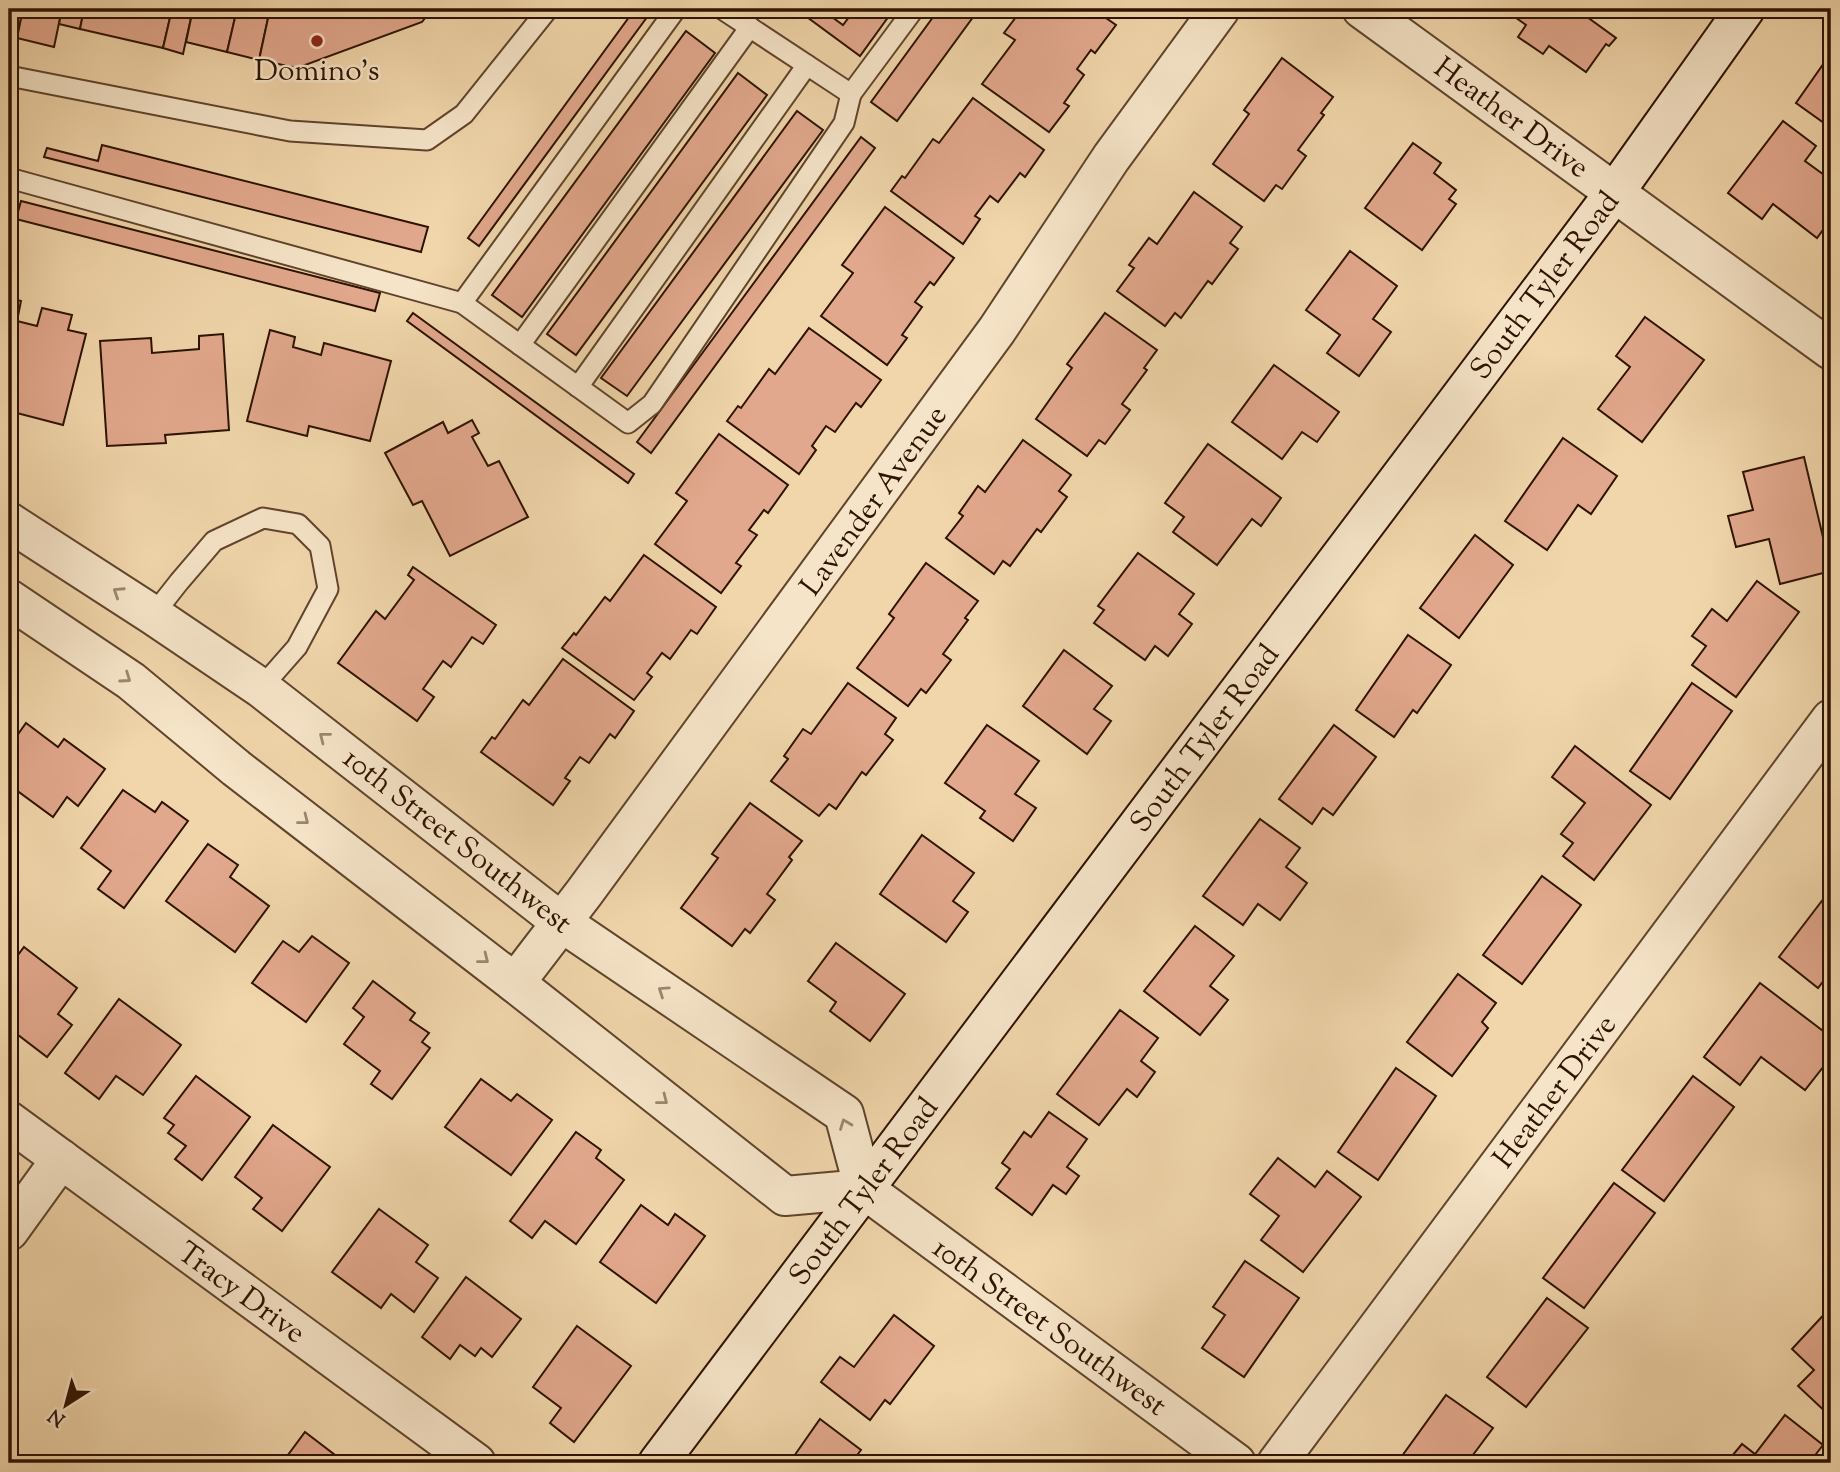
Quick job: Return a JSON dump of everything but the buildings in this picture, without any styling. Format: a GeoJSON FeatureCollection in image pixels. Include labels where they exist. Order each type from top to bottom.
{"type":"FeatureCollection","features":[{"type":"Feature","properties":{"kind":"street","name":"Lavender Avenue"},"geometry":{"type":"LineString","coordinates":[[515,983],[590,886],[989,341],[1111,158],[1220,9]]}},
{"type":"Feature","properties":{"kind":"street","name":"Heather Drive"},"geometry":{"type":"LineString","coordinates":[[1362,9],[1831,350]]}},
{"type":"Feature","properties":{"kind":"street","name":"South Tyler Road"},"geometry":{"type":"LineString","coordinates":[[658,1463],[1615,192],[1745,9]]}},
{"type":"Feature","properties":{"kind":"street","name":"10th Street Southwest"},"geometry":{"type":"LineString","coordinates":[[9,522],[261,688],[561,922],[844,1114],[864,1189],[1236,1463]]}},
{"type":"Feature","properties":{"kind":"street"},"geometry":{"type":"LineString","coordinates":[[9,599],[131,681],[236,768],[785,1196],[864,1189]]}},
{"type":"Feature","properties":{"kind":"street","name":"Heather Drive"},"geometry":{"type":"LineString","coordinates":[[1277,1463],[1831,719]]}},
{"type":"Feature","properties":{"kind":"street","name":"Tracy Drive"},"geometry":{"type":"LineString","coordinates":[[9,1121],[476,1463]]}},
{"type":"Feature","properties":{"kind":"street"},"geometry":{"type":"LineString","coordinates":[[9,1231],[61,1159]]}},
{"type":"Feature","properties":{"kind":"lane"},"geometry":{"type":"LineString","coordinates":[[9,76],[290,131],[427,140],[464,114],[548,9]]}},
{"type":"Feature","properties":{"kind":"lane"},"geometry":{"type":"LineString","coordinates":[[462,303],[676,9]]}},
{"type":"Feature","properties":{"kind":"lane"},"geometry":{"type":"LineString","coordinates":[[722,9],[851,94]]}},
{"type":"Feature","properties":{"kind":"lane"},"geometry":{"type":"LineString","coordinates":[[9,178],[462,303],[628,423],[652,404],[844,122],[851,94],[914,9]]}},
{"type":"Feature","properties":{"kind":"lane"},"geometry":{"type":"LineString","coordinates":[[520,345],[750,27]]}},
{"type":"Feature","properties":{"kind":"lane"},"geometry":{"type":"LineString","coordinates":[[578,387],[807,65]]}},
{"type":"Feature","properties":{"kind":"lane"},"geometry":{"type":"LineString","coordinates":[[153,615],[214,541],[263,518],[298,524],[320,546],[328,589],[297,647],[261,688]]}},
{"type":"Feature","properties":{"kind":"place","name":"Domino's"},"geometry":{"type":"Point","coordinates":[317,41]}}]}
